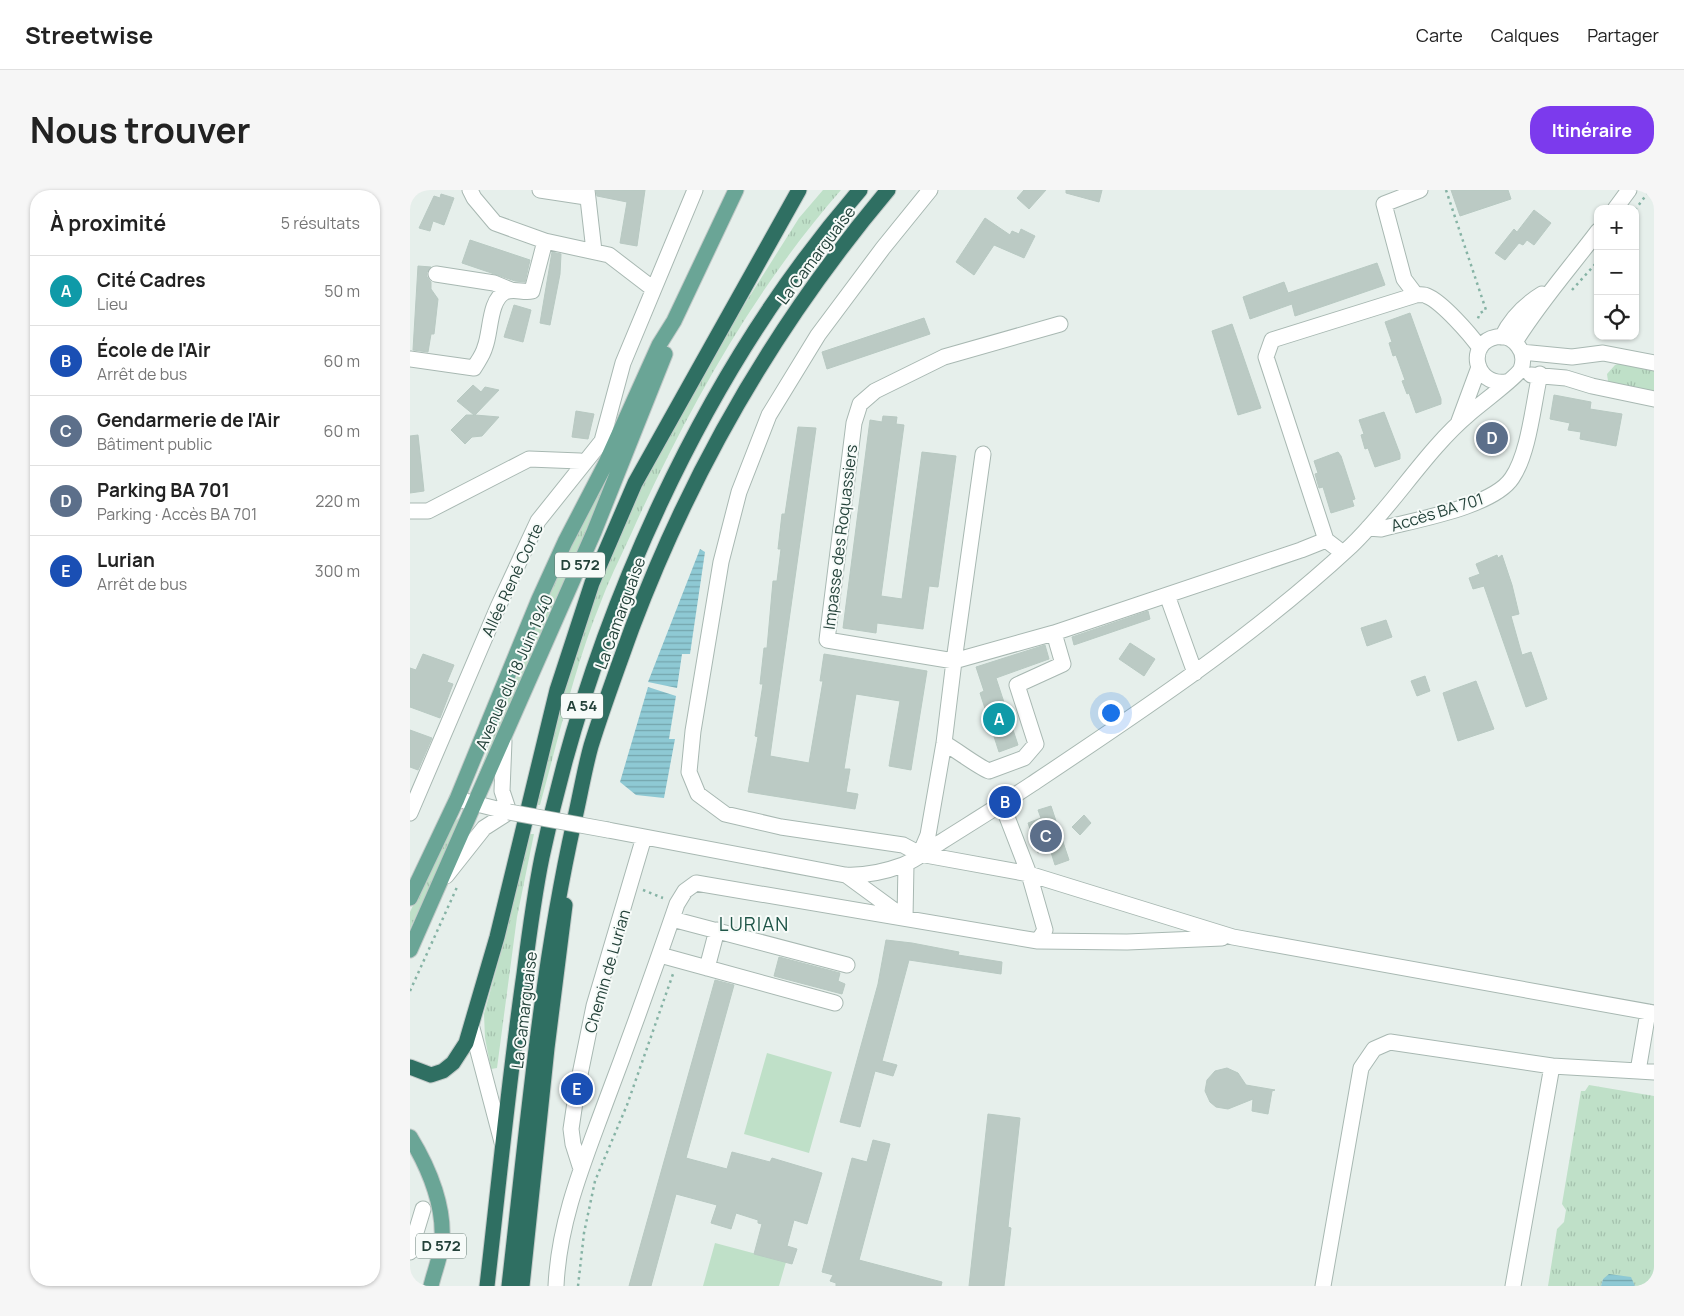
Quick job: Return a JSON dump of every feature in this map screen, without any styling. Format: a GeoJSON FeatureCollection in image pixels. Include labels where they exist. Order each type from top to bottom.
{"type":"FeatureCollection","features":[{"type":"Feature","properties":{"kind":"highway"},"geometry":{"type":"LineString","coordinates":[[410,1067],[430,1075],[443,1071],[457,1057],[466,1043],[472,1028],[502,918],[557,690],[592,583],[636,483],[799,190]]}},
{"type":"Feature","properties":{"kind":"highway","name":"La Camarguaise"},"geometry":{"type":"LineString","coordinates":[[487,1286],[517,1025],[542,858],[570,745],[599,652],[671,480],[713,402],[750,340],[788,285],[860,190]]}},
{"type":"Feature","properties":{"kind":"highway","name":"La Camarguaise"},"geometry":{"type":"LineString","coordinates":[[509,1286],[540,1011],[552,927],[591,746],[622,654],[658,559],[691,488],[768,351],[808,293],[888,190]]}},
{"type":"Feature","properties":{"kind":"highway"},"geometry":{"type":"LineString","coordinates":[[522,1286],[547,1048],[565,909],[567,852]]}},
{"type":"Feature","properties":{"kind":"main road","name":"Avenue du 18 Juin 1940"},"geometry":{"type":"LineString","coordinates":[[410,898],[457,800],[547,582],[605,465],[659,345],[674,321],[736,190]]}},
{"type":"Feature","properties":{"kind":"main road","name":"Avenue du 18 Juin 1940"},"geometry":{"type":"LineString","coordinates":[[410,950],[442,882],[594,532],[661,366],[674,321]]}},
{"type":"Feature","properties":{"kind":"main road","name":"D 572"},"geometry":{"type":"LineString","coordinates":[[410,1137],[432,1182],[440,1218],[441,1247],[431,1286]]}},
{"type":"Feature","properties":{"kind":"main road","name":"D 572"},"geometry":{"type":"LineString","coordinates":[[410,1155],[424,1166]]}},
{"type":"Feature","properties":{"kind":"street"},"geometry":{"type":"LineString","coordinates":[[470,190],[474,198],[496,223],[545,241],[609,255],[652,288]]}},
{"type":"Feature","properties":{"kind":"street"},"geometry":{"type":"LineString","coordinates":[[540,190],[587,193],[594,252]]}},
{"type":"Feature","properties":{"kind":"street","name":"Allée René Corte"},"geometry":{"type":"LineString","coordinates":[[410,813],[498,607],[538,521],[602,441],[623,363],[652,288],[695,190]]}},
{"type":"Feature","properties":{"kind":"street"},"geometry":{"type":"LineString","coordinates":[[930,190],[883,248],[818,335],[769,416],[739,492],[721,562],[693,731],[689,772],[698,794],[725,814],[781,827],[903,845],[920,854],[1029,874],[1233,937],[1651,1012],[1638,1071]]}},
{"type":"Feature","properties":{"kind":"street"},"geometry":{"type":"LineString","coordinates":[[1416,295],[1404,279],[1384,204],[1420,190]]}},
{"type":"Feature","properties":{"kind":"street"},"geometry":{"type":"LineString","coordinates":[[1618,205],[1628,190]]}},
{"type":"Feature","properties":{"kind":"street"},"geometry":{"type":"LineString","coordinates":[[1513,344],[1528,320],[1594,236]]}},
{"type":"Feature","properties":{"kind":"street"},"geometry":{"type":"LineString","coordinates":[[436,274],[494,283],[525,293],[532,291],[545,241]]}},
{"type":"Feature","properties":{"kind":"street"},"geometry":{"type":"LineString","coordinates":[[410,359],[474,368],[486,347],[496,302],[503,293],[512,290]]}},
{"type":"Feature","properties":{"kind":"street"},"geometry":{"type":"LineString","coordinates":[[1343,553],[1326,540],[1266,357],[1267,349],[1272,340],[1416,295],[1427,296],[1440,305],[1469,333],[1480,348]]}},
{"type":"Feature","properties":{"kind":"street","name":"Impasse des Roquassiers"},"geometry":{"type":"LineString","coordinates":[[954,661],[827,640],[854,423],[860,404],[875,391],[944,357],[1060,324]]}},
{"type":"Feature","properties":{"kind":"street"},"geometry":{"type":"LineString","coordinates":[[1459,422],[1478,367],[1480,348],[1486,342],[1513,344],[1572,356],[1603,354],[1654,363]]}},
{"type":"Feature","properties":{"kind":"street"},"geometry":{"type":"LineString","coordinates":[[457,800],[509,812],[845,875],[859,876],[906,864],[1002,804],[1195,673],[1266,620],[1343,553],[1368,528],[1459,422],[1512,378],[1521,368],[1513,344]]}},
{"type":"Feature","properties":{"kind":"street"},"geometry":{"type":"LineString","coordinates":[[1478,367],[1482,374],[1492,381],[1540,374],[1654,398]]}},
{"type":"Feature","properties":{"kind":"street","name":"Accès BA 701"},"geometry":{"type":"LineString","coordinates":[[1368,528],[1381,528],[1473,504],[1493,495],[1512,479],[1523,453],[1540,374]]}},
{"type":"Feature","properties":{"kind":"street"},"geometry":{"type":"LineString","coordinates":[[920,854],[928,835],[944,743],[984,454]]}},
{"type":"Feature","properties":{"kind":"street"},"geometry":{"type":"LineString","coordinates":[[410,511],[428,511],[530,459],[580,460],[583,464]]}},
{"type":"Feature","properties":{"kind":"street"},"geometry":{"type":"LineString","coordinates":[[954,661],[1054,633],[1326,540]]}},
{"type":"Feature","properties":{"kind":"street"},"geometry":{"type":"LineString","coordinates":[[1167,595],[1195,673]]}},
{"type":"Feature","properties":{"kind":"street"},"geometry":{"type":"LineString","coordinates":[[944,743],[976,761],[980,767],[990,771],[1024,758],[1036,744],[1017,685],[1064,664],[1054,633]]}},
{"type":"Feature","properties":{"kind":"street"},"geometry":{"type":"LineString","coordinates":[[504,741],[502,791],[509,812]]}},
{"type":"Feature","properties":{"kind":"street"},"geometry":{"type":"LineString","coordinates":[[1002,804],[1029,874],[1045,930],[1038,941]]}},
{"type":"Feature","properties":{"kind":"street"},"geometry":{"type":"LineString","coordinates":[[442,882],[484,828],[509,812]]}},
{"type":"Feature","properties":{"kind":"street","name":"Chemin de Lurian"},"geometry":{"type":"LineString","coordinates":[[580,1166],[573,1144],[574,1106],[594,1006],[632,885],[644,837]]}},
{"type":"Feature","properties":{"kind":"street"},"geometry":{"type":"LineString","coordinates":[[905,918],[906,864]]}},
{"type":"Feature","properties":{"kind":"street"},"geometry":{"type":"LineString","coordinates":[[845,875],[905,918]]}},
{"type":"Feature","properties":{"kind":"street"},"geometry":{"type":"LineString","coordinates":[[556,1286],[566,1214],[580,1166],[605,1105],[677,904],[685,890],[696,883],[1038,941],[1127,942],[1233,937]]}},
{"type":"Feature","properties":{"kind":"street"},"geometry":{"type":"LineString","coordinates":[[672,919],[847,965]]}},
{"type":"Feature","properties":{"kind":"street"},"geometry":{"type":"LineString","coordinates":[[707,968],[717,930]]}},
{"type":"Feature","properties":{"kind":"street"},"geometry":{"type":"LineString","coordinates":[[660,954],[835,1003]]}},
{"type":"Feature","properties":{"kind":"street"},"geometry":{"type":"LineString","coordinates":[[472,1028],[503,1144]]}},
{"type":"Feature","properties":{"kind":"street"},"geometry":{"type":"LineString","coordinates":[[1323,1286],[1361,1068],[1374,1049],[1390,1042],[1552,1066],[1654,1072]]}},
{"type":"Feature","properties":{"kind":"street"},"geometry":{"type":"LineString","coordinates":[[1513,1286],[1552,1066]]}},
{"type":"Feature","properties":{"kind":"street"},"geometry":{"type":"LineString","coordinates":[[410,1252],[422,1209]]}},
{"type":"Feature","properties":{"kind":"path"},"geometry":{"type":"LineString","coordinates":[[1446,190],[1486,310],[1480,313],[1476,323]]}},
{"type":"Feature","properties":{"kind":"path"},"geometry":{"type":"LineString","coordinates":[[1639,205],[1650,190]]}},
{"type":"Feature","properties":{"kind":"path"},"geometry":{"type":"LineString","coordinates":[[1579,283],[1594,266]]}},
{"type":"Feature","properties":{"kind":"path"},"geometry":{"type":"LineString","coordinates":[[410,991],[460,880]]}},
{"type":"Feature","properties":{"kind":"path"},"geometry":{"type":"LineString","coordinates":[[632,885],[677,904]]}},
{"type":"Feature","properties":{"kind":"path"},"geometry":{"type":"LineString","coordinates":[[578,1286],[584,1233],[596,1181],[627,1105],[674,973]]}},
{"type":"Feature","properties":{"kind":"green space"},"geometry":{"type":"Polygon","coordinates":[[[823,190],[841,190],[780,267],[726,349],[679,435],[636,523],[592,624],[568,701],[540,805],[535,805],[569,675],[595,593],[634,501],[662,443],[707,364],[799,218],[823,190]]]}},
{"type":"Feature","properties":{"kind":"green space"},"geometry":{"type":"Polygon","coordinates":[[[1621,363],[1654,369],[1654,395],[1612,385],[1608,381],[1607,374],[1615,365],[1621,363]]]}},
{"type":"Feature","properties":{"kind":"green space"},"geometry":{"type":"Polygon","coordinates":[[[605,477],[608,479],[480,778],[477,778],[560,567],[605,477]]]}},
{"type":"Feature","properties":{"kind":"green space"},"geometry":{"type":"Polygon","coordinates":[[[460,817],[460,822],[410,929],[410,912],[449,827],[460,817]]]}},
{"type":"Feature","properties":{"kind":"green space"},"geometry":{"type":"Polygon","coordinates":[[[528,834],[534,834],[517,917],[497,1068],[491,1069],[485,1038],[484,1014],[506,934],[528,834]]]}},
{"type":"Feature","properties":{"kind":"green space"},"geometry":{"type":"Polygon","coordinates":[[[767,1053],[832,1072],[809,1153],[744,1134],[767,1053]]]}},
{"type":"Feature","properties":{"kind":"green space"},"geometry":{"type":"Polygon","coordinates":[[[1589,1085],[1654,1096],[1654,1286],[1635,1286],[1631,1280],[1608,1277],[1603,1279],[1601,1286],[1548,1286],[1557,1229],[1564,1222],[1566,1210],[1562,1204],[1581,1091],[1585,1091],[1589,1085]]]}},
{"type":"Feature","properties":{"kind":"green space"},"geometry":{"type":"Polygon","coordinates":[[[715,1243],[786,1262],[779,1286],[703,1286],[715,1243]]]}},
{"type":"Feature","properties":{"kind":"water"},"geometry":{"type":"Polygon","coordinates":[[[700,549],[705,552],[690,654],[682,654],[677,688],[648,682],[700,549]]]}},
{"type":"Feature","properties":{"kind":"water"},"geometry":{"type":"Polygon","coordinates":[[[648,687],[676,696],[669,739],[675,739],[664,798],[636,795],[620,782],[648,687]]]}},
{"type":"Feature","properties":{"kind":"water"},"geometry":{"type":"Polygon","coordinates":[[[1609,1274],[1631,1277],[1635,1286],[1601,1286],[1603,1279],[1609,1274]]]}},
{"type":"Feature","properties":{"kind":"building"},"geometry":{"type":"Polygon","coordinates":[[[596,190],[645,190],[637,246],[620,243],[627,202],[597,196],[596,190]]]}},
{"type":"Feature","properties":{"kind":"building"},"geometry":{"type":"Polygon","coordinates":[[[1024,190],[1046,190],[1029,209],[1017,198],[1024,190]]]}},
{"type":"Feature","properties":{"kind":"building"},"geometry":{"type":"Polygon","coordinates":[[[1066,190],[1102,190],[1099,202],[1066,193],[1066,190]]]}},
{"type":"Feature","properties":{"kind":"building"},"geometry":{"type":"Polygon","coordinates":[[[1451,190],[1508,190],[1511,199],[1460,216],[1451,190]]]}},
{"type":"Feature","properties":{"kind":"building"},"geometry":{"type":"Polygon","coordinates":[[[441,194],[454,198],[444,225],[433,221],[430,231],[419,228],[434,196],[440,198],[441,194]]]}},
{"type":"Feature","properties":{"kind":"building"},"geometry":{"type":"Polygon","coordinates":[[[1534,210],[1551,223],[1534,245],[1527,240],[1523,245],[1519,243],[1505,260],[1495,253],[1514,229],[1517,232],[1534,210]]]}},
{"type":"Feature","properties":{"kind":"building"},"geometry":{"type":"Polygon","coordinates":[[[985,218],[1010,235],[1012,231],[1019,234],[1021,229],[1035,236],[1024,258],[994,245],[974,275],[956,262],[985,218]]]}},
{"type":"Feature","properties":{"kind":"building"},"geometry":{"type":"Polygon","coordinates":[[[470,240],[530,260],[525,282],[515,281],[462,263],[470,240]]]}},
{"type":"Feature","properties":{"kind":"building"},"geometry":{"type":"Polygon","coordinates":[[[552,252],[561,254],[560,274],[550,325],[540,323],[552,252]]]}},
{"type":"Feature","properties":{"kind":"building"},"geometry":{"type":"Polygon","coordinates":[[[1377,263],[1385,285],[1295,316],[1292,304],[1250,319],[1243,297],[1284,282],[1288,293],[1377,263]]]}},
{"type":"Feature","properties":{"kind":"building"},"geometry":{"type":"Polygon","coordinates":[[[418,266],[431,267],[427,272],[427,277],[431,282],[431,289],[438,299],[434,334],[431,334],[428,352],[413,350],[418,266]]]}},
{"type":"Feature","properties":{"kind":"building"},"geometry":{"type":"Polygon","coordinates":[[[514,305],[531,310],[523,342],[504,337],[514,305]]]}},
{"type":"Feature","properties":{"kind":"building"},"geometry":{"type":"Polygon","coordinates":[[[1410,313],[1441,399],[1441,404],[1416,413],[1409,393],[1407,394],[1402,381],[1405,380],[1396,355],[1393,356],[1389,343],[1392,342],[1385,322],[1410,313]]]}},
{"type":"Feature","properties":{"kind":"building"},"geometry":{"type":"Polygon","coordinates":[[[924,318],[930,334],[827,369],[822,352],[924,318]]]}},
{"type":"Feature","properties":{"kind":"building"},"geometry":{"type":"Polygon","coordinates":[[[1232,324],[1261,408],[1238,415],[1212,331],[1232,324]]]}},
{"type":"Feature","properties":{"kind":"building"},"geometry":{"type":"Polygon","coordinates":[[[473,385],[481,392],[485,387],[499,390],[475,415],[499,417],[482,436],[472,437],[465,444],[451,430],[466,415],[474,415],[457,401],[473,385]]]}},
{"type":"Feature","properties":{"kind":"building"},"geometry":{"type":"Polygon","coordinates":[[[1554,395],[1591,402],[1590,409],[1622,414],[1616,446],[1580,439],[1581,432],[1568,430],[1570,423],[1550,419],[1554,395]]]}},
{"type":"Feature","properties":{"kind":"building"},"geometry":{"type":"Polygon","coordinates":[[[576,411],[594,414],[588,439],[572,437],[576,411]]]}},
{"type":"Feature","properties":{"kind":"building"},"geometry":{"type":"Polygon","coordinates":[[[1384,412],[1400,454],[1400,459],[1375,467],[1368,448],[1365,449],[1361,435],[1364,434],[1359,420],[1384,412]]]}},
{"type":"Feature","properties":{"kind":"building"},"geometry":{"type":"Polygon","coordinates":[[[883,416],[897,417],[896,424],[904,425],[881,596],[902,599],[922,452],[956,456],[938,587],[929,586],[923,629],[877,623],[876,633],[843,628],[870,420],[882,422],[883,416]]]}},
{"type":"Feature","properties":{"kind":"building"},"geometry":{"type":"Polygon","coordinates":[[[798,427],[816,428],[770,756],[809,763],[823,681],[820,681],[824,654],[927,671],[911,770],[889,766],[900,701],[856,694],[844,769],[850,769],[846,792],[858,794],[855,809],[748,792],[758,737],[755,736],[763,684],[760,684],[764,648],[767,648],[773,581],[777,581],[781,549],[778,549],[782,514],[785,514],[798,427]]]}},
{"type":"Feature","properties":{"kind":"building"},"geometry":{"type":"Polygon","coordinates":[[[418,435],[424,491],[410,493],[410,436],[418,435]]]}},
{"type":"Feature","properties":{"kind":"building"},"geometry":{"type":"Polygon","coordinates":[[[1338,452],[1355,499],[1352,500],[1354,506],[1331,513],[1323,487],[1319,488],[1315,474],[1318,473],[1314,461],[1338,452]]]}},
{"type":"Feature","properties":{"kind":"building"},"geometry":{"type":"Polygon","coordinates":[[[1497,555],[1498,558],[1502,555],[1512,585],[1519,614],[1511,616],[1522,655],[1531,652],[1547,699],[1526,707],[1484,586],[1473,589],[1469,578],[1480,574],[1476,564],[1497,555]]]}},
{"type":"Feature","properties":{"kind":"building"},"geometry":{"type":"Polygon","coordinates":[[[1148,611],[1150,619],[1074,645],[1072,637],[1148,611]]]}},
{"type":"Feature","properties":{"kind":"building"},"geometry":{"type":"Polygon","coordinates":[[[1386,620],[1392,637],[1367,646],[1361,628],[1386,620]]]}},
{"type":"Feature","properties":{"kind":"building"},"geometry":{"type":"Polygon","coordinates":[[[1130,643],[1155,659],[1144,676],[1119,659],[1130,643]]]}},
{"type":"Feature","properties":{"kind":"building"},"geometry":{"type":"Polygon","coordinates":[[[1045,645],[1049,659],[996,678],[1018,745],[999,752],[980,693],[984,691],[976,667],[1045,645]]]}},
{"type":"Feature","properties":{"kind":"building"},"geometry":{"type":"Polygon","coordinates":[[[423,654],[454,665],[447,682],[453,684],[440,718],[410,707],[410,668],[416,670],[423,654]]]}},
{"type":"Feature","properties":{"kind":"building"},"geometry":{"type":"Polygon","coordinates":[[[1425,676],[1430,691],[1417,696],[1411,681],[1425,676]]]}},
{"type":"Feature","properties":{"kind":"building"},"geometry":{"type":"Polygon","coordinates":[[[1476,681],[1494,729],[1458,741],[1443,693],[1476,681]]]}},
{"type":"Feature","properties":{"kind":"building"},"geometry":{"type":"Polygon","coordinates":[[[410,730],[432,738],[418,770],[410,767],[410,730]]]}},
{"type":"Feature","properties":{"kind":"building"},"geometry":{"type":"Polygon","coordinates":[[[1051,806],[1069,860],[1055,865],[1050,849],[1038,853],[1028,823],[1041,818],[1038,810],[1051,806]]]}},
{"type":"Feature","properties":{"kind":"building"},"geometry":{"type":"Polygon","coordinates":[[[1084,815],[1091,823],[1080,835],[1072,827],[1084,815]]]}},
{"type":"Feature","properties":{"kind":"building"},"geometry":{"type":"Polygon","coordinates":[[[886,940],[912,943],[959,952],[958,955],[1002,962],[1001,974],[909,960],[882,1061],[897,1065],[893,1076],[875,1071],[860,1127],[840,1122],[878,984],[886,940]]]}},
{"type":"Feature","properties":{"kind":"building"},"geometry":{"type":"Polygon","coordinates":[[[779,957],[840,973],[838,981],[845,984],[842,994],[774,976],[779,957]]]}},
{"type":"Feature","properties":{"kind":"building"},"geometry":{"type":"Polygon","coordinates":[[[715,980],[734,985],[686,1158],[727,1169],[732,1152],[770,1162],[772,1158],[822,1173],[807,1224],[794,1220],[787,1246],[797,1249],[792,1264],[754,1254],[762,1224],[758,1223],[758,1220],[736,1213],[731,1229],[711,1223],[717,1205],[676,1194],[651,1286],[629,1286],[715,980]]]}},
{"type":"Feature","properties":{"kind":"building"},"geometry":{"type":"Polygon","coordinates":[[[1227,1068],[1238,1073],[1246,1085],[1275,1090],[1272,1091],[1268,1114],[1252,1111],[1253,1099],[1228,1109],[1216,1107],[1210,1102],[1205,1091],[1207,1080],[1215,1071],[1227,1068]]]}},
{"type":"Feature","properties":{"kind":"building"},"geometry":{"type":"Polygon","coordinates":[[[988,1114],[1020,1118],[1008,1227],[1011,1228],[1004,1286],[969,1286],[988,1114]]]}},
{"type":"Feature","properties":{"kind":"building"},"geometry":{"type":"Polygon","coordinates":[[[873,1140],[890,1144],[859,1260],[942,1282],[941,1286],[836,1286],[836,1283],[830,1281],[833,1275],[822,1272],[852,1158],[867,1162],[873,1140]]]}},
{"type":"Feature","properties":{"kind":"place","name":"Parking BA 701"},"geometry":{"type":"Point","coordinates":[1492,438]}},
{"type":"Feature","properties":{"kind":"place","name":"Cité Cadres"},"geometry":{"type":"Point","coordinates":[999,719]}},
{"type":"Feature","properties":{"kind":"place","name":"École de l'Air"},"geometry":{"type":"Point","coordinates":[1005,802]}},
{"type":"Feature","properties":{"kind":"place","name":"Gendarmerie de l'Air"},"geometry":{"type":"Point","coordinates":[1046,836]}},
{"type":"Feature","properties":{"kind":"place","name":"Lurian"},"geometry":{"type":"Point","coordinates":[577,1089]}},
{"type":"Feature","properties":{"kind":"district","name":"LURIAN"},"geometry":{"type":"Point","coordinates":[754,924]}}]}
